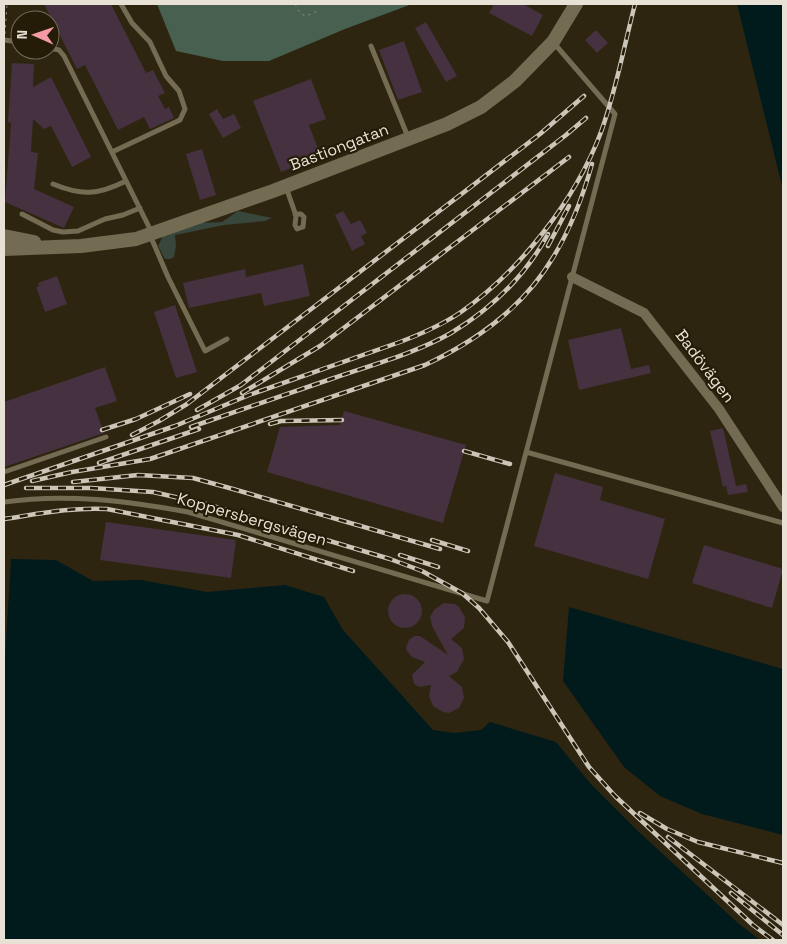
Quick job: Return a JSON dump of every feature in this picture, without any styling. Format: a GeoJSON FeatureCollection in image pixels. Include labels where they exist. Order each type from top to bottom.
{"type":"FeatureCollection","features":[{"type":"Feature","properties":{"kind":"main road","name":"Bastiongatan"},"geometry":{"type":"LineString","coordinates":[[4,249],[111,243],[151,234],[286,186],[447,124],[480,107],[515,81],[552,42],[576,4]]}},
{"type":"Feature","properties":{"kind":"main road","name":"Bastiongatan"},"geometry":{"type":"LineString","coordinates":[[4,236],[70,246]]}},
{"type":"Feature","properties":{"kind":"street","name":"Badövägen"},"geometry":{"type":"LineString","coordinates":[[572,277],[644,312],[719,409],[783,507]]}},
{"type":"Feature","properties":{"kind":"lane"},"geometry":{"type":"LineString","coordinates":[[112,152],[180,120],[185,109],[179,91],[166,76],[150,42],[132,23],[121,4]]}},
{"type":"Feature","properties":{"kind":"lane"},"geometry":{"type":"LineString","coordinates":[[552,42],[615,114],[526,452],[783,522]]}},
{"type":"Feature","properties":{"kind":"lane"},"geometry":{"type":"LineString","coordinates":[[371,46],[409,140]]}},
{"type":"Feature","properties":{"kind":"lane"},"geometry":{"type":"LineString","coordinates":[[60,51],[140,208],[168,277],[205,351],[228,339]]}},
{"type":"Feature","properties":{"kind":"lane"},"geometry":{"type":"LineString","coordinates":[[53,184],[70,191],[86,193],[102,191],[126,182]]}},
{"type":"Feature","properties":{"kind":"lane"},"geometry":{"type":"LineString","coordinates":[[286,186],[295,214]]}},
{"type":"Feature","properties":{"kind":"lane"},"geometry":{"type":"LineString","coordinates":[[22,214],[53,230],[63,232],[78,231],[105,219],[123,215],[140,208]]}},
{"type":"Feature","properties":{"kind":"lane"},"geometry":{"type":"LineString","coordinates":[[4,472],[106,437]]}},
{"type":"Feature","properties":{"kind":"lane","name":"Koppersbergsvägen"},"geometry":{"type":"LineString","coordinates":[[4,502],[54,498],[98,499],[137,503],[188,512],[487,601],[526,452]]}},
{"type":"Feature","properties":{"kind":"path"},"geometry":{"type":"LineString","coordinates":[[4,40],[7,4]]}},
{"type":"Feature","properties":{"kind":"path"},"geometry":{"type":"LineString","coordinates":[[294,4],[300,13],[305,16],[319,10]]}},
{"type":"Feature","properties":{"kind":"green space"},"geometry":{"type":"Polygon","coordinates":[[[157,4],[412,4],[345,29],[269,61],[223,61],[176,51],[157,4]]]}},
{"type":"Feature","properties":{"kind":"green space"},"geometry":{"type":"Polygon","coordinates":[[[238,211],[272,218],[265,221],[224,225],[175,235],[174,257],[165,259],[158,246],[163,236],[198,223],[222,222],[238,211]]]}},
{"type":"Feature","properties":{"kind":"water"},"geometry":{"type":"Polygon","coordinates":[[[737,4],[783,4],[783,190],[737,4]]]}},
{"type":"Feature","properties":{"kind":"water"},"geometry":{"type":"Polygon","coordinates":[[[11,559],[56,560],[93,581],[141,580],[207,592],[285,585],[324,597],[343,630],[433,730],[454,733],[481,730],[490,722],[556,742],[590,783],[639,832],[739,924],[760,940],[4,940],[4,673],[11,559]]]}},
{"type":"Feature","properties":{"kind":"water"},"geometry":{"type":"Polygon","coordinates":[[[569,607],[783,669],[783,835],[702,814],[660,796],[624,767],[563,681],[569,607]]]}},
{"type":"Feature","properties":{"kind":"building"},"geometry":{"type":"Polygon","coordinates":[[[44,4],[111,4],[146,73],[153,70],[165,93],[158,96],[165,109],[169,107],[174,118],[150,129],[144,117],[118,130],[85,65],[77,69],[60,36],[60,10],[47,10],[44,4]]]}},
{"type":"Feature","properties":{"kind":"building"},"geometry":{"type":"Polygon","coordinates":[[[494,4],[523,4],[543,15],[532,36],[489,13],[494,4]]]}},
{"type":"Feature","properties":{"kind":"building"},"geometry":{"type":"Polygon","coordinates":[[[426,22],[457,76],[446,82],[415,28],[426,22]]]}},
{"type":"Feature","properties":{"kind":"building"},"geometry":{"type":"Polygon","coordinates":[[[596,30],[608,43],[597,53],[585,40],[596,30]]]}},
{"type":"Feature","properties":{"kind":"building"},"geometry":{"type":"Polygon","coordinates":[[[404,41],[422,92],[398,100],[379,50],[404,41]]]}},
{"type":"Feature","properties":{"kind":"building"},"geometry":{"type":"Polygon","coordinates":[[[12,63],[34,64],[33,87],[51,77],[91,157],[72,167],[51,126],[44,129],[33,119],[31,152],[38,153],[34,189],[74,207],[64,228],[5,202],[11,123],[8,122],[12,63]]]}},
{"type":"Feature","properties":{"kind":"building"},"geometry":{"type":"Polygon","coordinates":[[[311,79],[326,119],[309,125],[321,156],[281,172],[253,101],[311,79]]]}},
{"type":"Feature","properties":{"kind":"building"},"geometry":{"type":"Polygon","coordinates":[[[217,109],[223,119],[234,114],[241,128],[223,138],[209,114],[217,109]]]}},
{"type":"Feature","properties":{"kind":"building"},"geometry":{"type":"Polygon","coordinates":[[[202,149],[216,195],[200,200],[186,154],[202,149]]]}},
{"type":"Feature","properties":{"kind":"building"},"geometry":{"type":"Polygon","coordinates":[[[343,211],[351,224],[360,220],[367,233],[361,236],[365,244],[352,251],[335,215],[343,211]]]}},
{"type":"Feature","properties":{"kind":"building"},"geometry":{"type":"Polygon","coordinates":[[[303,264],[310,296],[264,306],[261,293],[189,308],[183,283],[245,269],[246,277],[303,264]]]}},
{"type":"Feature","properties":{"kind":"building"},"geometry":{"type":"Polygon","coordinates":[[[57,276],[67,304],[45,312],[36,287],[39,286],[38,283],[57,276]]]}},
{"type":"Feature","properties":{"kind":"building"},"geometry":{"type":"Polygon","coordinates":[[[175,305],[197,372],[176,378],[154,312],[175,305]]]}},
{"type":"Feature","properties":{"kind":"building"},"geometry":{"type":"Polygon","coordinates":[[[621,328],[631,369],[649,365],[651,373],[579,390],[568,340],[621,328]]]}},
{"type":"Feature","properties":{"kind":"building"},"geometry":{"type":"Polygon","coordinates":[[[105,367],[117,401],[95,408],[104,433],[4,467],[4,402],[105,367]]]}},
{"type":"Feature","properties":{"kind":"building"},"geometry":{"type":"Polygon","coordinates":[[[344,411],[466,445],[443,523],[267,472],[280,427],[340,425],[344,411]]]}},
{"type":"Feature","properties":{"kind":"building"},"geometry":{"type":"Polygon","coordinates":[[[723,428],[736,486],[746,484],[748,492],[728,495],[726,486],[723,487],[710,431],[723,428]]]}},
{"type":"Feature","properties":{"kind":"building"},"geometry":{"type":"Polygon","coordinates":[[[555,473],[603,487],[600,500],[665,519],[648,579],[534,546],[555,473]]]}},
{"type":"Feature","properties":{"kind":"building"},"geometry":{"type":"Polygon","coordinates":[[[106,522],[236,540],[231,578],[100,560],[106,522]]]}},
{"type":"Feature","properties":{"kind":"building"},"geometry":{"type":"Polygon","coordinates":[[[704,545],[783,569],[772,608],[692,583],[704,545]]]}},
{"type":"Feature","properties":{"kind":"building"},"geometry":{"type":"Polygon","coordinates":[[[405,594],[412,595],[417,599],[421,604],[421,618],[417,623],[412,627],[405,628],[398,627],[393,623],[389,618],[388,611],[389,604],[393,599],[398,595],[405,594]]]}},
{"type":"Feature","properties":{"kind":"building"},"geometry":{"type":"Polygon","coordinates":[[[444,603],[455,604],[465,617],[464,628],[451,639],[462,648],[464,659],[457,672],[449,676],[462,687],[464,698],[459,708],[449,713],[433,706],[429,696],[431,685],[419,687],[414,684],[412,675],[425,662],[412,657],[406,647],[409,640],[414,636],[420,636],[448,655],[432,626],[430,617],[434,610],[444,603]]]}},
{"type":"Feature","properties":{"kind":"railway"},"geometry":{"type":"LineString","coordinates":[[4,485],[175,426],[249,395],[400,342],[431,329],[461,312],[483,295],[525,255],[544,232],[577,183],[601,132],[635,4]]}},
{"type":"Feature","properties":{"kind":"railway"},"geometry":{"type":"LineString","coordinates":[[132,435],[187,404],[540,134],[584,96]]}},
{"type":"Feature","properties":{"kind":"railway"},"geometry":{"type":"LineString","coordinates":[[197,410],[241,385],[586,118]]}},
{"type":"Feature","properties":{"kind":"railway"},"geometry":{"type":"LineString","coordinates":[[242,393],[320,346],[569,157]]}},
{"type":"Feature","properties":{"kind":"railway"},"geometry":{"type":"LineString","coordinates":[[32,481],[72,472],[150,459],[425,365],[458,348],[487,329],[512,308],[533,286],[552,260],[581,200],[592,164]]}},
{"type":"Feature","properties":{"kind":"railway"},"geometry":{"type":"LineString","coordinates":[[548,246],[569,206]]}},
{"type":"Feature","properties":{"kind":"railway"},"geometry":{"type":"LineString","coordinates":[[191,427],[392,359],[451,333],[466,324],[506,290],[529,263],[548,234]]}},
{"type":"Feature","properties":{"kind":"railway"},"geometry":{"type":"LineString","coordinates":[[102,430],[136,419],[190,394]]}},
{"type":"Feature","properties":{"kind":"railway"},"geometry":{"type":"LineString","coordinates":[[270,424],[281,421],[342,420]]}},
{"type":"Feature","properties":{"kind":"railway"},"geometry":{"type":"LineString","coordinates":[[99,463],[199,429]]}},
{"type":"Feature","properties":{"kind":"railway"},"geometry":{"type":"LineString","coordinates":[[464,451],[510,464]]}},
{"type":"Feature","properties":{"kind":"railway"},"geometry":{"type":"LineString","coordinates":[[73,482],[138,475],[193,478],[440,549]]}},
{"type":"Feature","properties":{"kind":"railway"},"geometry":{"type":"LineString","coordinates":[[26,488],[91,488],[153,492],[206,504],[390,559],[422,571],[462,593],[479,608],[508,642],[589,767],[615,796],[753,925],[773,940]]}},
{"type":"Feature","properties":{"kind":"railway"},"geometry":{"type":"LineString","coordinates":[[4,519],[68,510],[107,509],[238,535],[353,571]]}},
{"type":"Feature","properties":{"kind":"railway"},"geometry":{"type":"LineString","coordinates":[[432,540],[468,551]]}},
{"type":"Feature","properties":{"kind":"railway"},"geometry":{"type":"LineString","coordinates":[[400,555],[438,567]]}},
{"type":"Feature","properties":{"kind":"railway"},"geometry":{"type":"LineString","coordinates":[[640,813],[667,829],[698,842],[783,863]]}},
{"type":"Feature","properties":{"kind":"railway"},"geometry":{"type":"LineString","coordinates":[[668,837],[783,925]]}},
{"type":"Feature","properties":{"kind":"railway"},"geometry":{"type":"LineString","coordinates":[[731,893],[783,935]]}}]}
